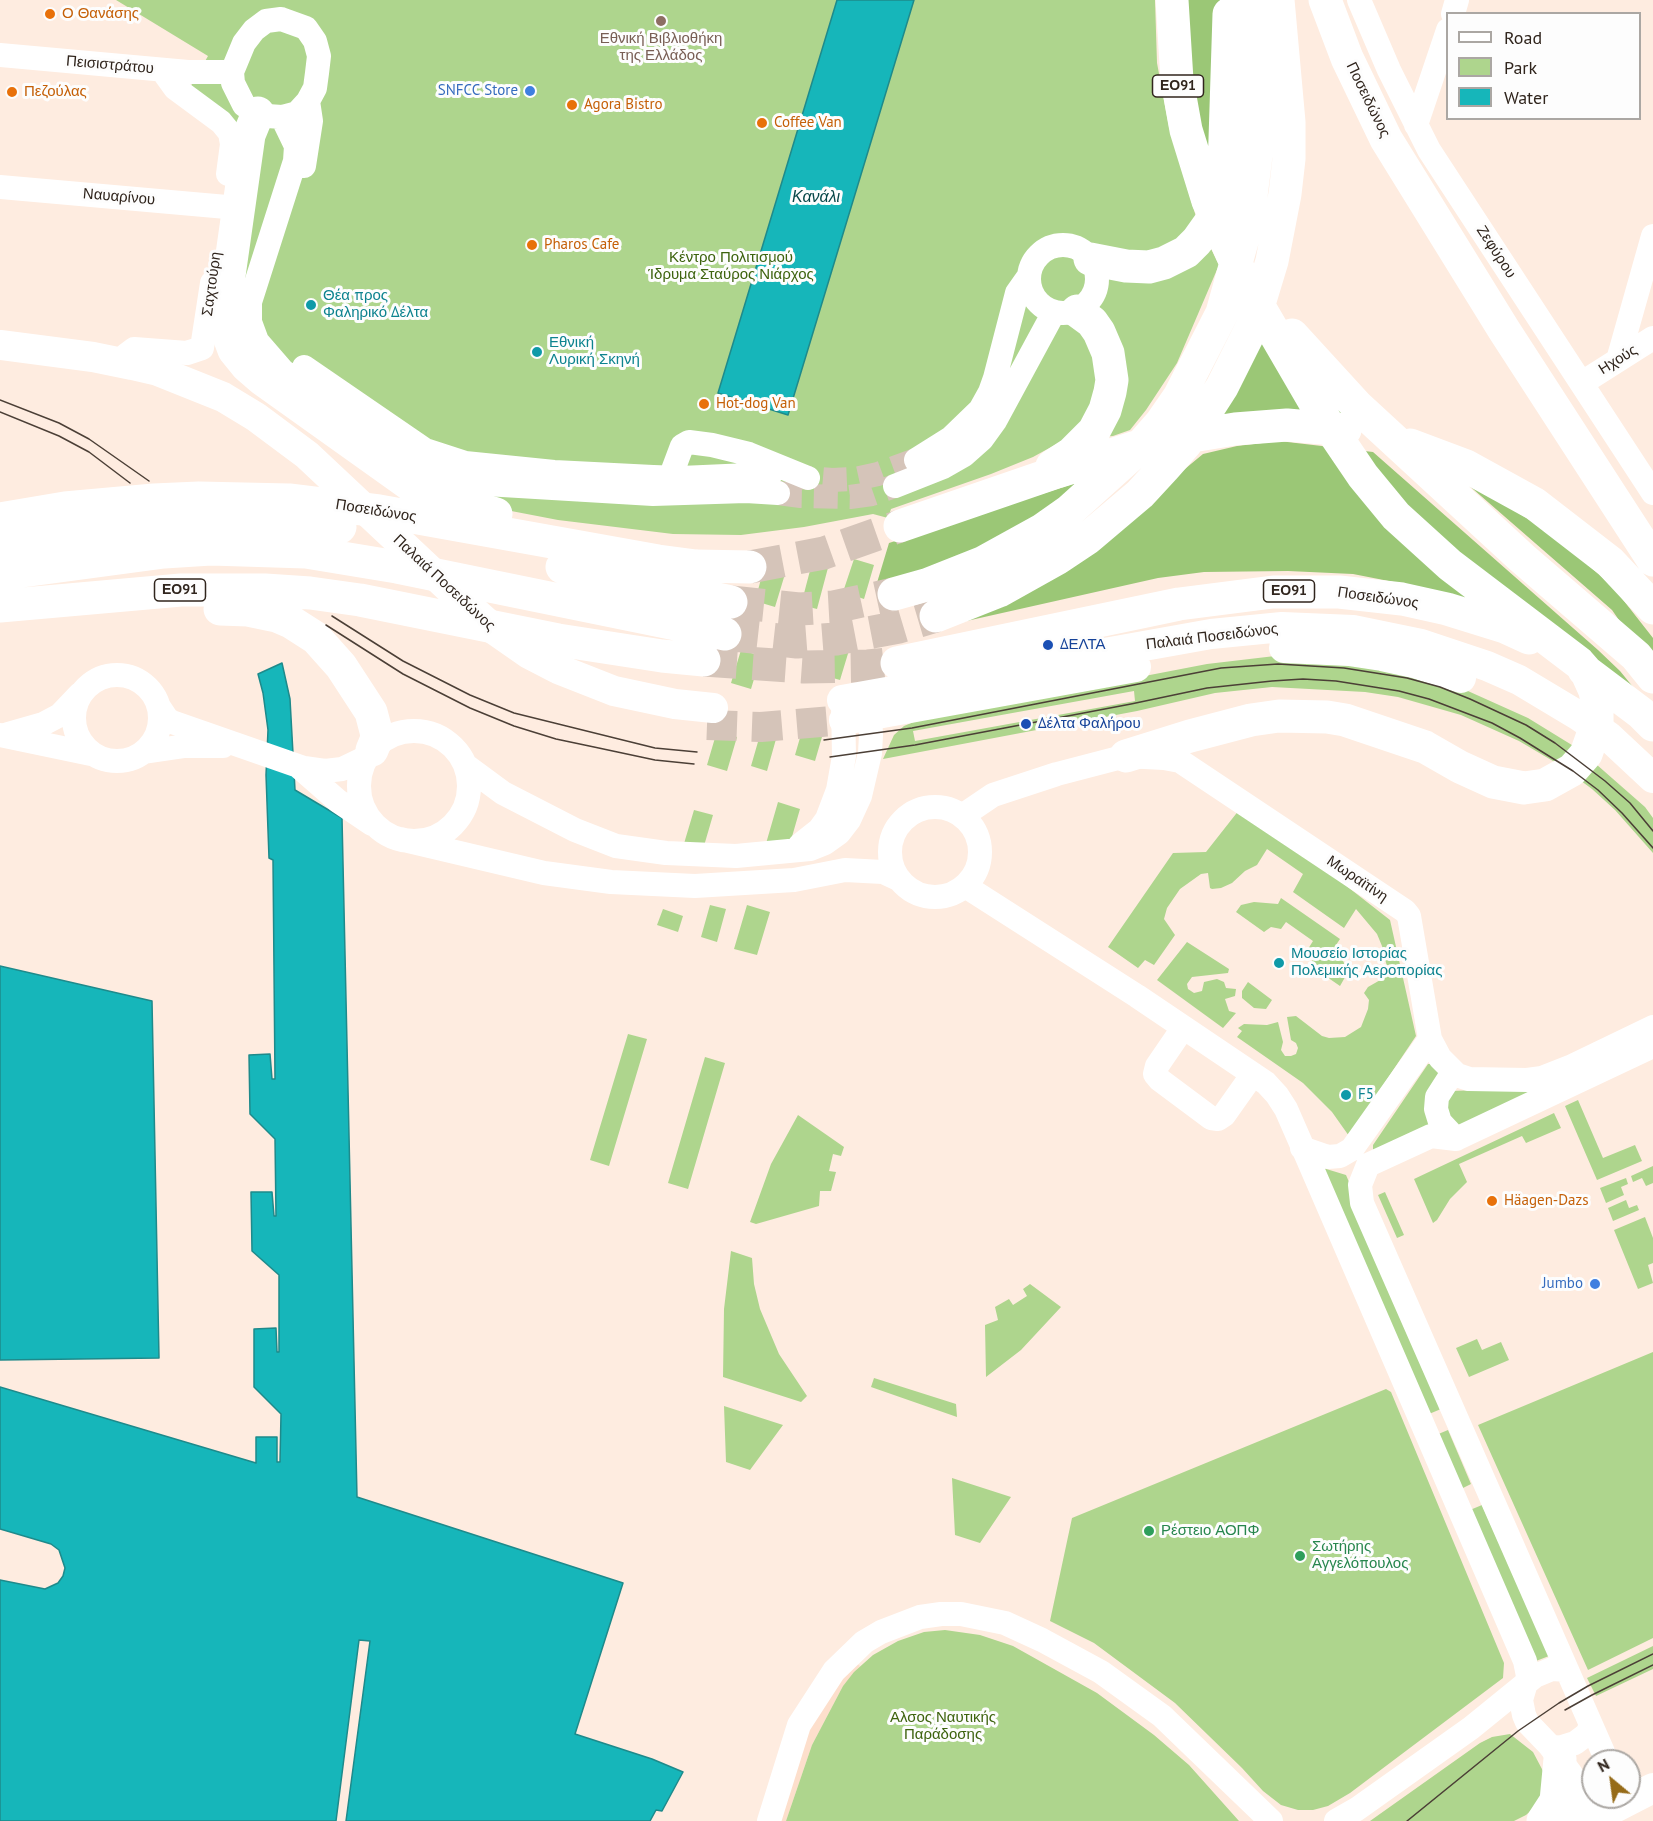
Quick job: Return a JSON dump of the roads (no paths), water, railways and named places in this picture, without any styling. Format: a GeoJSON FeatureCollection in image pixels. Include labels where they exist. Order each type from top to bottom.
{"type":"FeatureCollection","features":[{"type":"Feature","properties":{"kind":"highway","name":"ΕΟ91"},"geometry":{"type":"LineString","coordinates":[[1172,0],[1180,104],[1197,169],[1230,249],[1259,294],[1314,361],[1357,406],[1522,558],[1636,656],[1653,677]]}},
{"type":"Feature","properties":{"kind":"highway"},"geometry":{"type":"LineString","coordinates":[[1090,259],[1126,266],[1149,267],[1164,263],[1186,252],[1197,241],[1219,210],[1224,170],[1230,0]]}},
{"type":"Feature","properties":{"kind":"highway"},"geometry":{"type":"LineString","coordinates":[[894,594],[926,585],[984,562],[1042,530],[1069,511],[1116,471],[1161,423],[1179,397],[1222,313],[1248,220],[1256,156],[1257,124],[1246,0]]}},
{"type":"Feature","properties":{"kind":"highway"},"geometry":{"type":"LineString","coordinates":[[936,616],[999,591],[1058,558],[1088,538],[1140,494],[1164,468],[1186,443],[1222,387],[1252,327],[1272,261],[1285,194],[1289,159],[1289,122],[1278,0]]}},
{"type":"Feature","properties":{"kind":"highway","name":"Ποσειδώνος"},"geometry":{"type":"LineString","coordinates":[[1325,0],[1347,58],[1386,138],[1498,321],[1653,560]]}},
{"type":"Feature","properties":{"kind":"highway"},"geometry":{"type":"LineString","coordinates":[[270,115],[249,135],[231,207],[224,311],[225,326],[234,350],[248,366],[412,486],[495,514],[558,523],[615,554]]}},
{"type":"Feature","properties":{"kind":"highway"},"geometry":{"type":"LineString","coordinates":[[1126,756],[1251,720],[1279,716],[1327,717],[1345,720],[1425,747],[1460,767],[1504,786],[1524,788],[1545,785],[1572,770],[1591,744],[1598,723],[1595,691],[1586,671],[1571,655],[1450,565],[1396,516],[1373,489],[1325,420],[1243,279],[1222,232]]}},
{"type":"Feature","properties":{"kind":"highway"},"geometry":{"type":"LineString","coordinates":[[1024,483],[1071,453],[1094,431],[1105,410],[1112,380],[1108,353],[1092,322],[1065,312]]}},
{"type":"Feature","properties":{"kind":"highway"},"geometry":{"type":"LineString","coordinates":[[900,526],[1149,443],[1203,434],[1287,425],[1329,428],[1403,442],[1442,456],[1466,466],[1536,504],[1610,562],[1649,607]]}},
{"type":"Feature","properties":{"kind":"highway","name":"Ποσειδώνος"},"geometry":{"type":"LineString","coordinates":[[0,519],[65,508],[154,500],[244,498],[289,500],[379,511],[615,554],[696,566],[750,567]]}},
{"type":"Feature","properties":{"kind":"highway"},"geometry":{"type":"LineString","coordinates":[[0,544],[121,527],[170,524],[268,522],[316,525],[404,535],[731,602]]}},
{"type":"Feature","properties":{"kind":"highway"},"geometry":{"type":"LineString","coordinates":[[0,574],[120,556],[211,549],[306,552],[348,558],[725,634]]}},
{"type":"Feature","properties":{"kind":"highway","name":"ΕΟ91"},"geometry":{"type":"LineString","coordinates":[[0,606],[182,590],[298,592],[360,600],[558,640],[632,652],[704,660]]}},
{"type":"Feature","properties":{"kind":"highway","name":"Ποσειδώνος"},"geometry":{"type":"LineString","coordinates":[[897,663],[1214,598],[1273,592],[1339,592],[1402,599],[1448,609],[1505,627],[1572,661],[1653,725]]}},
{"type":"Feature","properties":{"kind":"highway"},"geometry":{"type":"LineString","coordinates":[[0,625],[228,609],[248,610],[277,616],[310,634],[341,666],[374,718],[377,738],[370,753]]}},
{"type":"Feature","properties":{"kind":"highway"},"geometry":{"type":"LineString","coordinates":[[1543,1821],[1556,1800],[1555,1753]]}},
{"type":"Feature","properties":{"kind":"highway"},"geometry":{"type":"LineString","coordinates":[[1550,1821],[1586,1809]]}},
{"type":"Feature","properties":{"kind":"main road","name":"Παλαιά Ποσειδώνος"},"geometry":{"type":"LineString","coordinates":[[0,345],[93,357],[158,371],[223,397],[277,431],[328,475],[496,631],[529,654],[568,674],[614,691],[666,702],[710,717],[641,716],[564,690],[518,666],[459,620],[283,455],[212,410],[122,375],[73,367],[0,360]]}},
{"type":"Feature","properties":{"kind":"main road","name":"Παλαιά Ποσειδώνος"},"geometry":{"type":"LineString","coordinates":[[856,708],[1211,634],[1282,627],[1353,630],[1443,650],[1519,680],[1608,736],[1653,778]]}},
{"type":"Feature","properties":{"kind":"main road","name":"Παλαιά Ποσειδώνος"},"geometry":{"type":"LineString","coordinates":[[856,708],[1217,653],[1281,648],[1349,651],[1403,661],[1448,673],[1539,714],[1597,750],[1653,801]]}},
{"type":"Feature","properties":{"kind":"street","name":"Ζεφύρου"},"geometry":{"type":"LineString","coordinates":[[1359,0],[1389,70],[1429,150],[1653,493]]}},
{"type":"Feature","properties":{"kind":"street"},"geometry":{"type":"LineString","coordinates":[[281,19],[297,24],[306,28],[315,41],[319,56],[315,88],[308,101],[297,113],[270,115],[244,105],[233,83],[232,72],[244,43],[254,30],[266,21],[281,19]]}},
{"type":"Feature","properties":{"kind":"street"},"geometry":{"type":"LineString","coordinates":[[1416,125],[1446,36]]}},
{"type":"Feature","properties":{"kind":"street","name":"Πεισιστράτου"},"geometry":{"type":"LineString","coordinates":[[0,55],[162,70],[175,88],[221,122],[230,133]]}},
{"type":"Feature","properties":{"kind":"street"},"geometry":{"type":"LineString","coordinates":[[162,70],[232,72]]}},
{"type":"Feature","properties":{"kind":"street"},"geometry":{"type":"LineString","coordinates":[[1389,70],[1404,81],[1418,81],[1432,76]]}},
{"type":"Feature","properties":{"kind":"street"},"geometry":{"type":"LineString","coordinates":[[270,115],[297,146],[295,161],[250,302],[250,322],[257,341],[283,371],[420,467],[469,483],[653,494],[746,491],[775,483],[501,468],[441,457],[408,440],[282,351],[271,337],[264,320],[262,306],[304,165],[310,128],[308,101]]}},
{"type":"Feature","properties":{"kind":"street","name":"Σαχτούρη"},"geometry":{"type":"LineString","coordinates":[[123,363],[126,355],[134,349],[187,353],[202,348],[231,207],[230,133]]}},
{"type":"Feature","properties":{"kind":"street","name":"Ναυαρίνου"},"geometry":{"type":"LineString","coordinates":[[0,187],[231,207]]}},
{"type":"Feature","properties":{"kind":"street"},"geometry":{"type":"LineString","coordinates":[[1618,360],[1653,236]]}},
{"type":"Feature","properties":{"kind":"street"},"geometry":{"type":"LineString","coordinates":[[896,486],[943,467],[964,455],[982,439],[1065,312],[1092,297],[1097,278],[1095,267],[1082,251],[1071,246],[1059,245],[1039,255],[1032,265],[1029,276],[1017,293],[995,378],[980,410],[951,438],[916,460]]}},
{"type":"Feature","properties":{"kind":"street"},"geometry":{"type":"LineString","coordinates":[[1029,276],[1032,295],[1038,303],[1065,312]]}},
{"type":"Feature","properties":{"kind":"street","name":"Ηχούς"},"geometry":{"type":"LineString","coordinates":[[1582,383],[1653,338]]}},
{"type":"Feature","properties":{"kind":"street"},"geometry":{"type":"LineString","coordinates":[[670,478],[682,446],[689,442],[749,454],[808,478]]}},
{"type":"Feature","properties":{"kind":"street"},"geometry":{"type":"LineString","coordinates":[[1,735],[43,724],[60,715],[88,685],[99,678],[111,675],[124,675],[146,686],[172,723],[296,765],[325,771],[342,769],[370,753],[385,739],[399,733],[431,733],[445,740],[457,751],[465,765],[469,784],[460,829],[468,844],[488,860]]}},
{"type":"Feature","properties":{"kind":"street"},"geometry":{"type":"LineString","coordinates":[[80,694],[73,719],[78,738],[91,754]]}},
{"type":"Feature","properties":{"kind":"street"},"geometry":{"type":"LineString","coordinates":[[1,735],[118,762],[132,759],[153,743],[160,720],[159,707]]}},
{"type":"Feature","properties":{"kind":"street"},"geometry":{"type":"LineString","coordinates":[[465,765],[503,793],[575,830],[616,846],[666,853],[736,856],[790,852],[819,830],[832,809],[856,708]]}},
{"type":"Feature","properties":{"kind":"street"},"geometry":{"type":"LineString","coordinates":[[144,752],[185,746],[240,745]]}},
{"type":"Feature","properties":{"kind":"street"},"geometry":{"type":"LineString","coordinates":[[370,753],[361,772],[359,789],[362,806],[371,820],[391,835],[416,841],[432,838],[446,830],[484,793],[503,793]]}},
{"type":"Feature","properties":{"kind":"street","name":"Μωραϊτίνη"},"geometry":{"type":"LineString","coordinates":[[962,816],[981,802],[1011,788],[1126,756],[1180,761],[1405,911],[1412,922],[1430,1039],[1440,1058],[1453,1072]]}},
{"type":"Feature","properties":{"kind":"street"},"geometry":{"type":"LineString","coordinates":[[296,765],[338,801],[391,835],[544,873],[611,882],[695,886],[794,880],[845,870],[883,872],[898,879]]}},
{"type":"Feature","properties":{"kind":"street"},"geometry":{"type":"LineString","coordinates":[[943,808],[962,816],[970,824],[980,845],[978,867],[965,886],[943,897],[918,894],[907,888],[898,879],[891,864],[890,855],[892,838],[903,820],[921,809],[943,808]]}},
{"type":"Feature","properties":{"kind":"street"},"geometry":{"type":"LineString","coordinates":[[845,870],[870,850],[892,838]]}},
{"type":"Feature","properties":{"kind":"street"},"geometry":{"type":"LineString","coordinates":[[965,886],[1137,996],[1266,1083],[1277,1095],[1286,1109],[1525,1661],[1528,1672],[1521,1707],[1527,1722],[1581,1778]]}},
{"type":"Feature","properties":{"kind":"street"},"geometry":{"type":"LineString","coordinates":[[1302,1148],[1328,1157],[1360,1157],[1431,1136],[1456,1138],[1574,1075],[1653,1027]]}},
{"type":"Feature","properties":{"kind":"street"},"geometry":{"type":"LineString","coordinates":[[1183,1028],[1156,1066],[1155,1074],[1211,1118],[1218,1119],[1224,1116],[1253,1074]]}},
{"type":"Feature","properties":{"kind":"street"},"geometry":{"type":"LineString","coordinates":[[1430,1039],[1360,1157],[1362,1203],[1602,1749]]}},
{"type":"Feature","properties":{"kind":"street"},"geometry":{"type":"LineString","coordinates":[[1456,1138],[1440,1122],[1436,1109],[1437,1097],[1453,1072],[1469,1079],[1527,1080],[1574,1075],[1653,1047]]}},
{"type":"Feature","properties":{"kind":"street"},"geometry":{"type":"LineString","coordinates":[[1424,1429],[1455,1415]]}},
{"type":"Feature","properties":{"kind":"street"},"geometry":{"type":"LineString","coordinates":[[1455,1501],[1486,1487]]}},
{"type":"Feature","properties":{"kind":"street"},"geometry":{"type":"LineString","coordinates":[[769,1821],[799,1725],[834,1671],[848,1656],[881,1632],[920,1617],[941,1614],[961,1614],[1005,1623],[1101,1672],[1162,1716],[1271,1821]]}},
{"type":"Feature","properties":{"kind":"street"},"geometry":{"type":"LineString","coordinates":[[1336,1821],[1357,1809],[1471,1728],[1535,1676],[1552,1669],[1567,1670]]}},
{"type":"Feature","properties":{"kind":"street"},"geometry":{"type":"LineString","coordinates":[[1471,1728],[1507,1720],[1527,1722]]}},
{"type":"Feature","properties":{"kind":"street"},"geometry":{"type":"LineString","coordinates":[[1555,1753],[1559,1748],[1575,1743],[1587,1734],[1591,1725]]}},
{"type":"Feature","properties":{"kind":"water","name":"Κανάλι"},"geometry":{"type":"Polygon","coordinates":[[[837,0],[914,0],[788,415],[718,393],[837,0]]]}},
{"type":"Feature","properties":{"kind":"water"},"geometry":{"type":"Polygon","coordinates":[[[282,663],[290,699],[295,790],[342,818],[357,1497],[623,1583],[575,1734],[652,1759],[683,1772],[662,1811],[656,1810],[650,1821],[346,1821],[370,1641],[359,1640],[336,1821],[0,1821],[0,1580],[45,1589],[58,1583],[65,1568],[59,1550],[51,1544],[0,1529],[0,1387],[256,1463],[256,1437],[277,1437],[277,1462],[280,1462],[281,1414],[254,1387],[254,1329],[276,1328],[277,1352],[279,1352],[279,1275],[252,1251],[251,1192],[272,1192],[274,1216],[276,1216],[275,1139],[250,1114],[249,1055],[270,1054],[272,1079],[275,1079],[273,860],[269,858],[266,775],[268,730],[258,674],[282,663]]]}},
{"type":"Feature","properties":{"kind":"water"},"geometry":{"type":"Polygon","coordinates":[[[0,966],[152,1001],[159,1358],[0,1360],[0,966]]]}},
{"type":"Feature","properties":{"kind":"tunnel"},"geometry":{"type":"LineString","coordinates":[[787,476],[832,480],[855,479],[878,474],[916,460]]}},
{"type":"Feature","properties":{"kind":"tunnel"},"geometry":{"type":"LineString","coordinates":[[778,493],[850,497],[872,494],[895,486]]}},
{"type":"Feature","properties":{"kind":"tunnel"},"geometry":{"type":"LineString","coordinates":[[750,567],[824,553],[900,526]]}},
{"type":"Feature","properties":{"kind":"tunnel"},"geometry":{"type":"LineString","coordinates":[[731,602],[799,609],[834,607],[894,594]]}},
{"type":"Feature","properties":{"kind":"tunnel"},"geometry":{"type":"LineString","coordinates":[[725,634],[797,642],[836,639],[899,627],[936,616]]}},
{"type":"Feature","properties":{"kind":"tunnel"},"geometry":{"type":"LineString","coordinates":[[704,660],[803,667],[897,663]]}},
{"type":"Feature","properties":{"kind":"tunnel"},"geometry":{"type":"LineString","coordinates":[[707,725],[761,727],[844,720]]}},
{"type":"Feature","properties":{"kind":"tram line"},"geometry":{"type":"LineString","coordinates":[[0,400],[59,423],[89,439],[149,481]]}},
{"type":"Feature","properties":{"kind":"tram line"},"geometry":{"type":"LineString","coordinates":[[0,412],[59,436],[89,452],[130,483]]}},
{"type":"Feature","properties":{"kind":"tram line"},"geometry":{"type":"LineString","coordinates":[[332,616],[403,661],[470,695],[514,713],[655,748],[697,752]]}},
{"type":"Feature","properties":{"kind":"tram line"},"geometry":{"type":"LineString","coordinates":[[326,625],[403,674],[470,708],[514,726],[556,739],[655,760],[694,764]]}},
{"type":"Feature","properties":{"kind":"tram line"},"geometry":{"type":"LineString","coordinates":[[824,740],[912,728],[1221,668],[1278,664],[1344,668],[1407,678],[1440,687],[1526,725],[1555,743],[1605,781],[1630,803],[1653,831]]}},
{"type":"Feature","properties":{"kind":"tram line"},"geometry":{"type":"LineString","coordinates":[[830,757],[915,745],[1207,688],[1303,679],[1336,681],[1399,691],[1429,699],[1492,723],[1573,771],[1598,790],[1653,848]]}},
{"type":"Feature","properties":{"kind":"tram line"},"geometry":{"type":"LineString","coordinates":[[1407,1821],[1518,1731],[1559,1703],[1653,1654]]}},
{"type":"Feature","properties":{"kind":"tram line"},"geometry":{"type":"LineString","coordinates":[[1565,1710],[1653,1665]]}},
{"type":"Feature","properties":{"kind":"place","name":"Ο Θανάσης"},"geometry":{"type":"Point","coordinates":[50,14]}},
{"type":"Feature","properties":{"kind":"place","name":"Εθνική Βιβλιοθήκη της Ελλάδος"},"geometry":{"type":"Point","coordinates":[661,21]}},
{"type":"Feature","properties":{"kind":"place","name":"SNFCC Store"},"geometry":{"type":"Point","coordinates":[530,91]}},
{"type":"Feature","properties":{"kind":"place","name":"Πεζούλας"},"geometry":{"type":"Point","coordinates":[12,92]}},
{"type":"Feature","properties":{"kind":"place","name":"Agora Bistro"},"geometry":{"type":"Point","coordinates":[572,105]}},
{"type":"Feature","properties":{"kind":"place","name":"Coffee Van"},"geometry":{"type":"Point","coordinates":[762,123]}},
{"type":"Feature","properties":{"kind":"place","name":"Pharos Cafe"},"geometry":{"type":"Point","coordinates":[532,245]}},
{"type":"Feature","properties":{"kind":"place","name":"Θέα προς Φαληρικό Δέλτα"},"geometry":{"type":"Point","coordinates":[311,305]}},
{"type":"Feature","properties":{"kind":"place","name":"Εθνική Λυρική Σκηνή"},"geometry":{"type":"Point","coordinates":[537,352]}},
{"type":"Feature","properties":{"kind":"place","name":"Hot-dog Van"},"geometry":{"type":"Point","coordinates":[704,404]}},
{"type":"Feature","properties":{"kind":"place","name":"ΔΕΛΤΑ"},"geometry":{"type":"Point","coordinates":[1048,645]}},
{"type":"Feature","properties":{"kind":"place","name":"Δέλτα Φαλήρου"},"geometry":{"type":"Point","coordinates":[1026,724]}},
{"type":"Feature","properties":{"kind":"place","name":"Μουσείο Ιστορίας Πολεμικής Αεροπορίας"},"geometry":{"type":"Point","coordinates":[1279,963]}},
{"type":"Feature","properties":{"kind":"place","name":"F5"},"geometry":{"type":"Point","coordinates":[1346,1095]}},
{"type":"Feature","properties":{"kind":"place","name":"Häagen-Dazs"},"geometry":{"type":"Point","coordinates":[1492,1201]}},
{"type":"Feature","properties":{"kind":"place","name":"Jumbo"},"geometry":{"type":"Point","coordinates":[1595,1284]}},
{"type":"Feature","properties":{"kind":"place","name":"Ρέστειο ΑΟΠΦ"},"geometry":{"type":"Point","coordinates":[1149,1531]}},
{"type":"Feature","properties":{"kind":"place","name":"Σωτήρης Αγγελόπουλος"},"geometry":{"type":"Point","coordinates":[1300,1556]}},
{"type":"Feature","properties":{"kind":"park label","name":"Κέντρο Πολιτισμού Ίδρυμα Σταύρος Νιάρχος"},"geometry":{"type":"Point","coordinates":[731,266]}},
{"type":"Feature","properties":{"kind":"park label","name":"Αλσος Ναυτικής Παράδοσης"},"geometry":{"type":"Point","coordinates":[943,1726]}}]}
